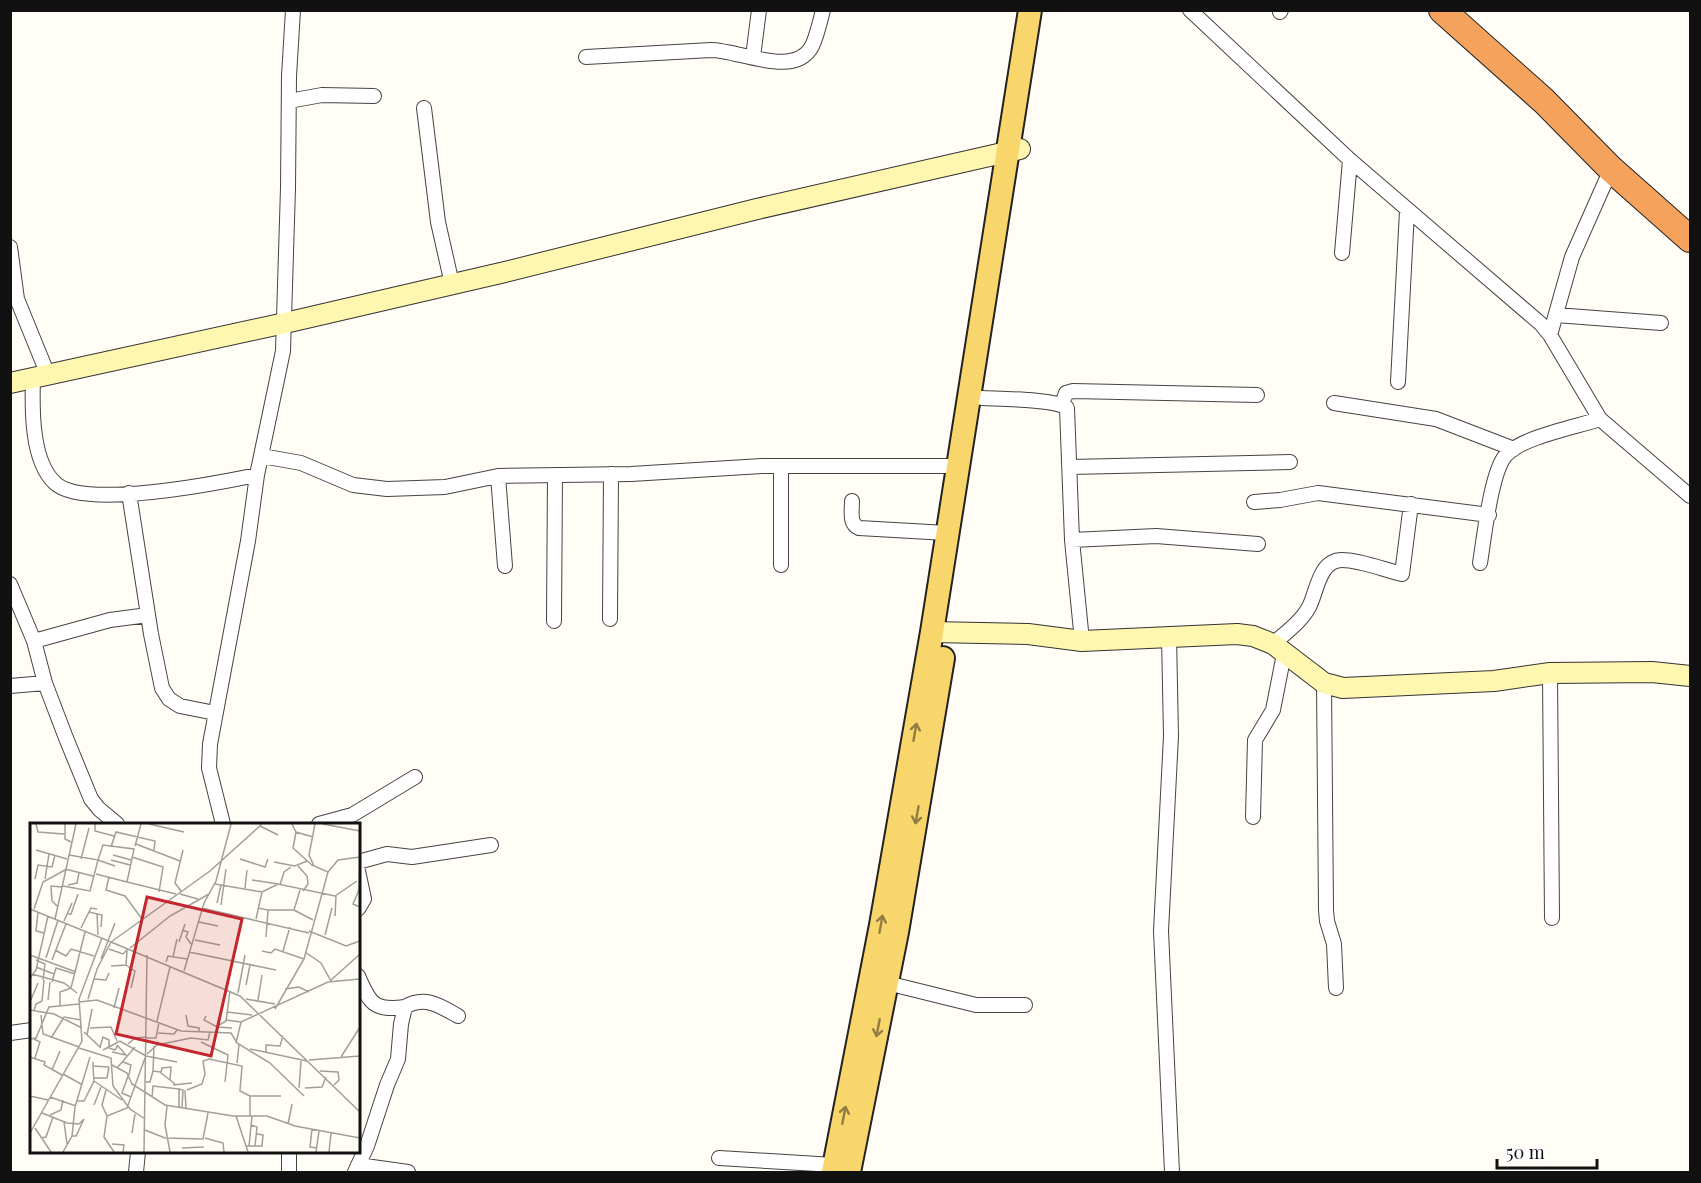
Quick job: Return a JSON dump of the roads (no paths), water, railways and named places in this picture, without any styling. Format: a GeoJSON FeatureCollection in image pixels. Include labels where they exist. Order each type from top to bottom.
{"type":"FeatureCollection","features":[{"type":"Feature","properties":{"kind":"highway"},"geometry":{"type":"LineString","coordinates":[[1442,10],[1544,101],[1611,169],[1690,238]]}},
{"type":"Feature","properties":{"kind":"main road"},"geometry":{"type":"LineString","coordinates":[[838,1170],[881,925],[940,632],[982,398],[1030,10]]}},
{"type":"Feature","properties":{"kind":"main road"},"geometry":{"type":"LineString","coordinates":[[838,1170],[887,983],[940,632],[947,533],[1014,150],[1042,10]]}},
{"type":"Feature","properties":{"kind":"street"},"geometry":{"type":"LineString","coordinates":[[223,823],[210,768],[210,744],[248,541],[257,475],[278,384],[285,323],[293,10]]}},
{"type":"Feature","properties":{"kind":"street"},"geometry":{"type":"LineString","coordinates":[[753,57],[759,10]]}},
{"type":"Feature","properties":{"kind":"street"},"geometry":{"type":"LineString","coordinates":[[586,57],[724,50],[775,62],[795,61],[811,48],[823,10]]}},
{"type":"Feature","properties":{"kind":"street"},"geometry":{"type":"LineString","coordinates":[[1190,10],[1407,211],[1541,324],[1550,335],[1600,419],[1690,496]]}},
{"type":"Feature","properties":{"kind":"street"},"geometry":{"type":"LineString","coordinates":[[289,101],[322,95],[374,96]]}},
{"type":"Feature","properties":{"kind":"street"},"geometry":{"type":"LineString","coordinates":[[424,108],[438,222],[452,284]]}},
{"type":"Feature","properties":{"kind":"street"},"geometry":{"type":"LineString","coordinates":[[10,382],[285,323],[757,209],[1014,150]]}},
{"type":"Feature","properties":{"kind":"street"},"geometry":{"type":"LineString","coordinates":[[1342,253],[1350,160]]}},
{"type":"Feature","properties":{"kind":"street"},"geometry":{"type":"LineString","coordinates":[[1550,335],[1572,257],[1611,169]]}},
{"type":"Feature","properties":{"kind":"street"},"geometry":{"type":"LineString","coordinates":[[1398,382],[1407,211]]}},
{"type":"Feature","properties":{"kind":"street"},"geometry":{"type":"LineString","coordinates":[[10,247],[17,299],[40,377],[33,425],[41,460],[54,483],[67,492],[78,494],[129,493],[202,486],[257,475]]}},
{"type":"Feature","properties":{"kind":"street"},"geometry":{"type":"LineString","coordinates":[[1556,315],[1661,322]]}},
{"type":"Feature","properties":{"kind":"street"},"geometry":{"type":"LineString","coordinates":[[1062,404],[1066,393],[1073,391],[1257,396]]}},
{"type":"Feature","properties":{"kind":"street"},"geometry":{"type":"LineString","coordinates":[[982,398],[1062,404],[1067,408],[1072,540],[1082,641]]}},
{"type":"Feature","properties":{"kind":"street"},"geometry":{"type":"LineString","coordinates":[[1334,403],[1436,419],[1514,449]]}},
{"type":"Feature","properties":{"kind":"street"},"geometry":{"type":"LineString","coordinates":[[1480,563],[1497,470],[1506,454],[1534,439],[1600,419]]}},
{"type":"Feature","properties":{"kind":"street"},"geometry":{"type":"LineString","coordinates":[[262,456],[301,463],[339,481],[370,488],[430,488],[498,476],[611,474],[781,466],[958,466]]}},
{"type":"Feature","properties":{"kind":"street"},"geometry":{"type":"LineString","coordinates":[[1070,467],[1290,462]]}},
{"type":"Feature","properties":{"kind":"street"},"geometry":{"type":"LineString","coordinates":[[781,466],[781,565]]}},
{"type":"Feature","properties":{"kind":"street"},"geometry":{"type":"LineString","coordinates":[[610,619],[611,474]]}},
{"type":"Feature","properties":{"kind":"street"},"geometry":{"type":"LineString","coordinates":[[554,621],[555,475]]}},
{"type":"Feature","properties":{"kind":"street"},"geometry":{"type":"LineString","coordinates":[[498,476],[505,566]]}},
{"type":"Feature","properties":{"kind":"street"},"geometry":{"type":"LineString","coordinates":[[129,493],[148,615],[165,694],[169,699],[186,708],[216,713]]}},
{"type":"Feature","properties":{"kind":"street"},"geometry":{"type":"LineString","coordinates":[[1254,502],[1318,493],[1489,515]]}},
{"type":"Feature","properties":{"kind":"street"},"geometry":{"type":"LineString","coordinates":[[852,501],[852,522],[855,527],[947,533]]}},
{"type":"Feature","properties":{"kind":"street"},"geometry":{"type":"LineString","coordinates":[[1253,817],[1255,740],[1273,710],[1279,649],[1309,607],[1320,576],[1333,562],[1341,560],[1402,574],[1412,504]]}},
{"type":"Feature","properties":{"kind":"street"},"geometry":{"type":"LineString","coordinates":[[1072,540],[1156,536],[1258,544]]}},
{"type":"Feature","properties":{"kind":"street"},"geometry":{"type":"LineString","coordinates":[[10,584],[34,641],[45,683],[91,799],[115,823]]}},
{"type":"Feature","properties":{"kind":"street"},"geometry":{"type":"LineString","coordinates":[[34,641],[110,620],[148,615]]}},
{"type":"Feature","properties":{"kind":"street"},"geometry":{"type":"LineString","coordinates":[[940,632],[1028,634],[1082,641],[1168,636],[1237,634],[1253,636],[1279,649],[1324,683],[1343,688],[1494,681],[1550,673],[1652,672],[1690,676]]}},
{"type":"Feature","properties":{"kind":"street"},"geometry":{"type":"LineString","coordinates":[[1168,636],[1170,736],[1161,931],[1172,1173]]}},
{"type":"Feature","properties":{"kind":"street"},"geometry":{"type":"LineString","coordinates":[[1550,673],[1552,918]]}},
{"type":"Feature","properties":{"kind":"street"},"geometry":{"type":"LineString","coordinates":[[10,686],[45,683]]}},
{"type":"Feature","properties":{"kind":"street"},"geometry":{"type":"LineString","coordinates":[[1324,683],[1326,921],[1336,956],[1336,988]]}},
{"type":"Feature","properties":{"kind":"street"},"geometry":{"type":"LineString","coordinates":[[343,822],[415,777]]}},
{"type":"Feature","properties":{"kind":"street"},"geometry":{"type":"LineString","coordinates":[[360,861],[387,854],[412,857],[491,845]]}},
{"type":"Feature","properties":{"kind":"street"},"geometry":{"type":"LineString","coordinates":[[360,880],[364,899],[360,906]]}},
{"type":"Feature","properties":{"kind":"street"},"geometry":{"type":"LineString","coordinates":[[360,980],[366,993],[376,1005],[389,1009],[426,1001],[433,1002],[458,1016]]}},
{"type":"Feature","properties":{"kind":"street"},"geometry":{"type":"LineString","coordinates":[[887,983],[976,1005],[1026,1005]]}},
{"type":"Feature","properties":{"kind":"street"},"geometry":{"type":"LineString","coordinates":[[405,1006],[402,1014],[398,1059],[382,1096],[367,1146],[357,1169],[408,1173]]}},
{"type":"Feature","properties":{"kind":"street"},"geometry":{"type":"LineString","coordinates":[[10,1033],[30,1030]]}},
{"type":"Feature","properties":{"kind":"street"},"geometry":{"type":"LineString","coordinates":[[136,1173],[138,1153]]}},
{"type":"Feature","properties":{"kind":"street"},"geometry":{"type":"LineString","coordinates":[[289,1153],[289,1173]]}},
{"type":"Feature","properties":{"kind":"street"},"geometry":{"type":"LineString","coordinates":[[719,1158],[838,1170]]}}]}
